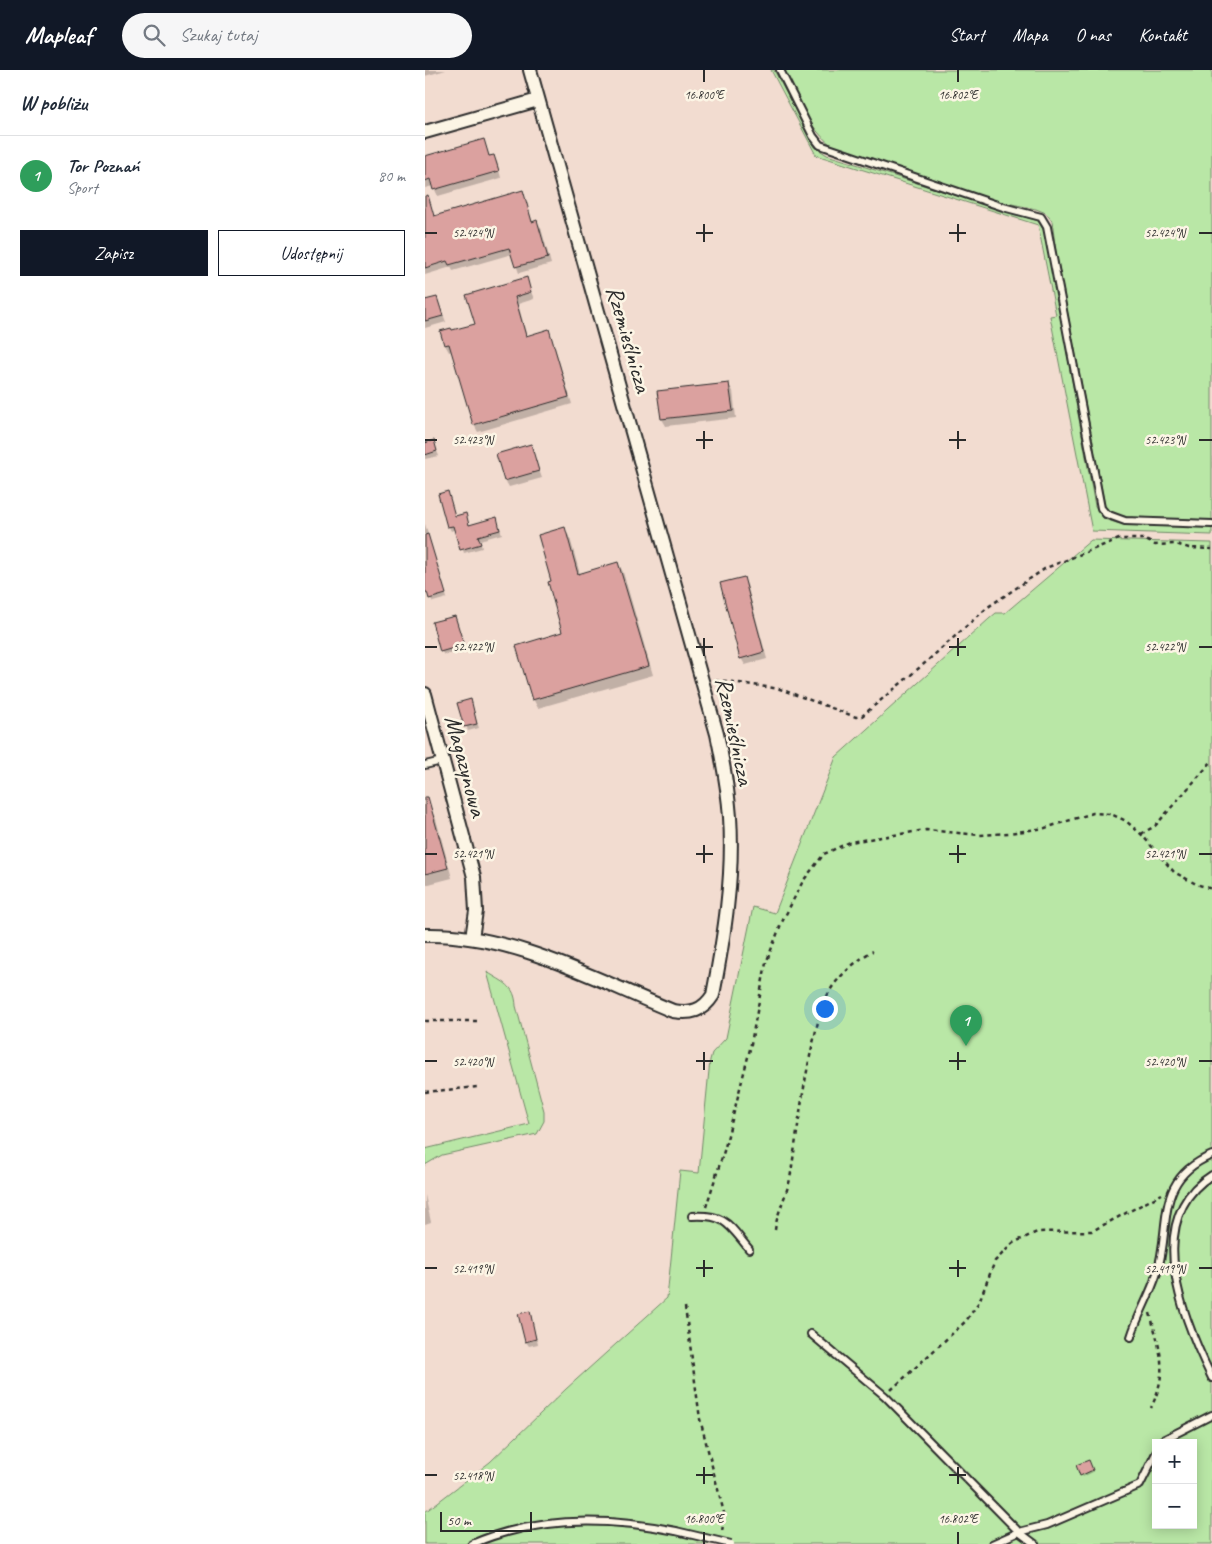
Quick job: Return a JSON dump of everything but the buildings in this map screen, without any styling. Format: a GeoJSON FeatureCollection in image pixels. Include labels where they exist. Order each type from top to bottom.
{"type":"FeatureCollection","features":[{"type":"Feature","properties":{"kind":"street","name":"Rzemieślnicza"},"geometry":{"type":"LineString","coordinates":[[425,934],[472,938],[529,953],[673,1011],[686,1013],[699,1010],[707,1004],[713,995],[726,916],[730,870],[730,818],[717,734],[530,70]]}},
{"type":"Feature","properties":{"kind":"street"},"geometry":{"type":"LineString","coordinates":[[425,132],[539,100]]}},
{"type":"Feature","properties":{"kind":"street","name":"Magazynowa"},"geometry":{"type":"LineString","coordinates":[[425,694],[474,877],[476,911],[472,938]]}},
{"type":"Feature","properties":{"kind":"lane"},"geometry":{"type":"LineString","coordinates":[[779,70],[813,136],[820,145],[1003,208],[1041,217],[1047,227],[1101,508],[1106,514],[1125,521],[1212,524]]}},
{"type":"Feature","properties":{"kind":"lane"},"geometry":{"type":"LineString","coordinates":[[425,765],[442,761]]}},
{"type":"Feature","properties":{"kind":"lane"},"geometry":{"type":"LineString","coordinates":[[1131,1337],[1138,1314],[1148,1298],[1157,1271],[1165,1212],[1172,1189],[1200,1160],[1212,1155]]}},
{"type":"Feature","properties":{"kind":"lane"},"geometry":{"type":"LineString","coordinates":[[1212,1175],[1197,1186],[1184,1202],[1176,1223],[1174,1251],[1185,1320],[1212,1378]]}},
{"type":"Feature","properties":{"kind":"lane"},"geometry":{"type":"LineString","coordinates":[[692,1216],[717,1217],[727,1223],[749,1249]]}},
{"type":"Feature","properties":{"kind":"lane"},"geometry":{"type":"LineString","coordinates":[[811,1334],[885,1396],[1019,1532],[1035,1544]]}},
{"type":"Feature","properties":{"kind":"lane"},"geometry":{"type":"LineString","coordinates":[[1165,1439],[1212,1415]]}},
{"type":"Feature","properties":{"kind":"lane"},"geometry":{"type":"LineString","coordinates":[[992,1544],[1019,1532],[1047,1525],[1140,1486],[1152,1461]]}},
{"type":"Feature","properties":{"kind":"lane"},"geometry":{"type":"LineString","coordinates":[[471,1544],[521,1528],[561,1522],[618,1522],[731,1544]]}},
{"type":"Feature","properties":{"kind":"path"},"geometry":{"type":"LineString","coordinates":[[704,683],[726,681],[780,689],[856,717],[862,716],[988,607],[1046,568],[1119,539],[1144,538],[1155,544],[1176,544],[1189,548],[1212,549]]}},
{"type":"Feature","properties":{"kind":"path"},"geometry":{"type":"LineString","coordinates":[[1141,834],[1155,826],[1212,761]]}},
{"type":"Feature","properties":{"kind":"path"},"geometry":{"type":"LineString","coordinates":[[703,1216],[724,1151],[750,1049],[766,964],[781,924],[803,881],[824,854],[850,842],[926,830],[980,835],[1009,833],[1045,828],[1093,813],[1111,814],[1126,821],[1141,834],[1174,872],[1196,884],[1212,889]]}},
{"type":"Feature","properties":{"kind":"path"},"geometry":{"type":"LineString","coordinates":[[775,1230],[776,1218],[789,1182],[803,1089],[825,1000],[831,988],[853,964],[873,952]]}},
{"type":"Feature","properties":{"kind":"path"},"geometry":{"type":"LineString","coordinates":[[425,1021],[477,1021]]}},
{"type":"Feature","properties":{"kind":"path"},"geometry":{"type":"LineString","coordinates":[[425,1092],[477,1087]]}},
{"type":"Feature","properties":{"kind":"path"},"geometry":{"type":"LineString","coordinates":[[885,1396],[966,1321],[979,1302],[995,1261],[1013,1243],[1037,1232],[1092,1231],[1172,1189]]}},
{"type":"Feature","properties":{"kind":"path"},"geometry":{"type":"LineString","coordinates":[[1148,1298],[1163,1364],[1161,1382],[1151,1408]]}},
{"type":"Feature","properties":{"kind":"path"},"geometry":{"type":"LineString","coordinates":[[685,1307],[700,1419],[725,1513],[721,1536]]}},
{"type":"Feature","properties":{"kind":"green space"},"geometry":{"type":"Polygon","coordinates":[[[771,70],[774,70],[815,147],[827,155],[1038,221],[1045,233],[1095,506],[1104,519],[1117,523],[1212,527],[1212,535],[1092,531],[1050,316],[1056,315],[1038,225],[816,155],[771,70]]]}},
{"type":"Feature","properties":{"kind":"green space"},"geometry":{"type":"Polygon","coordinates":[[[784,70],[1212,70],[1212,520],[1128,517],[1110,513],[1105,506],[1056,252],[1052,221],[1046,213],[1002,202],[842,152],[822,137],[814,127],[784,70]]]}},
{"type":"Feature","properties":{"kind":"green space"},"geometry":{"type":"Polygon","coordinates":[[[1091,540],[1212,543],[1212,1544],[425,1544],[425,1512],[490,1462],[566,1389],[667,1298],[680,1171],[699,1173],[710,1060],[712,1053],[726,1038],[753,907],[775,913],[836,757],[996,613],[1005,613],[1091,540]]]}},
{"type":"Feature","properties":{"kind":"green space"},"geometry":{"type":"Polygon","coordinates":[[[487,972],[507,985],[513,993],[544,1111],[544,1121],[537,1134],[442,1155],[425,1165],[425,1149],[529,1124],[487,972]]]}},
{"type":"Feature","properties":{"kind":"place","name":"Tor Poznań"},"geometry":{"type":"Point","coordinates":[966,1046]}}]}
